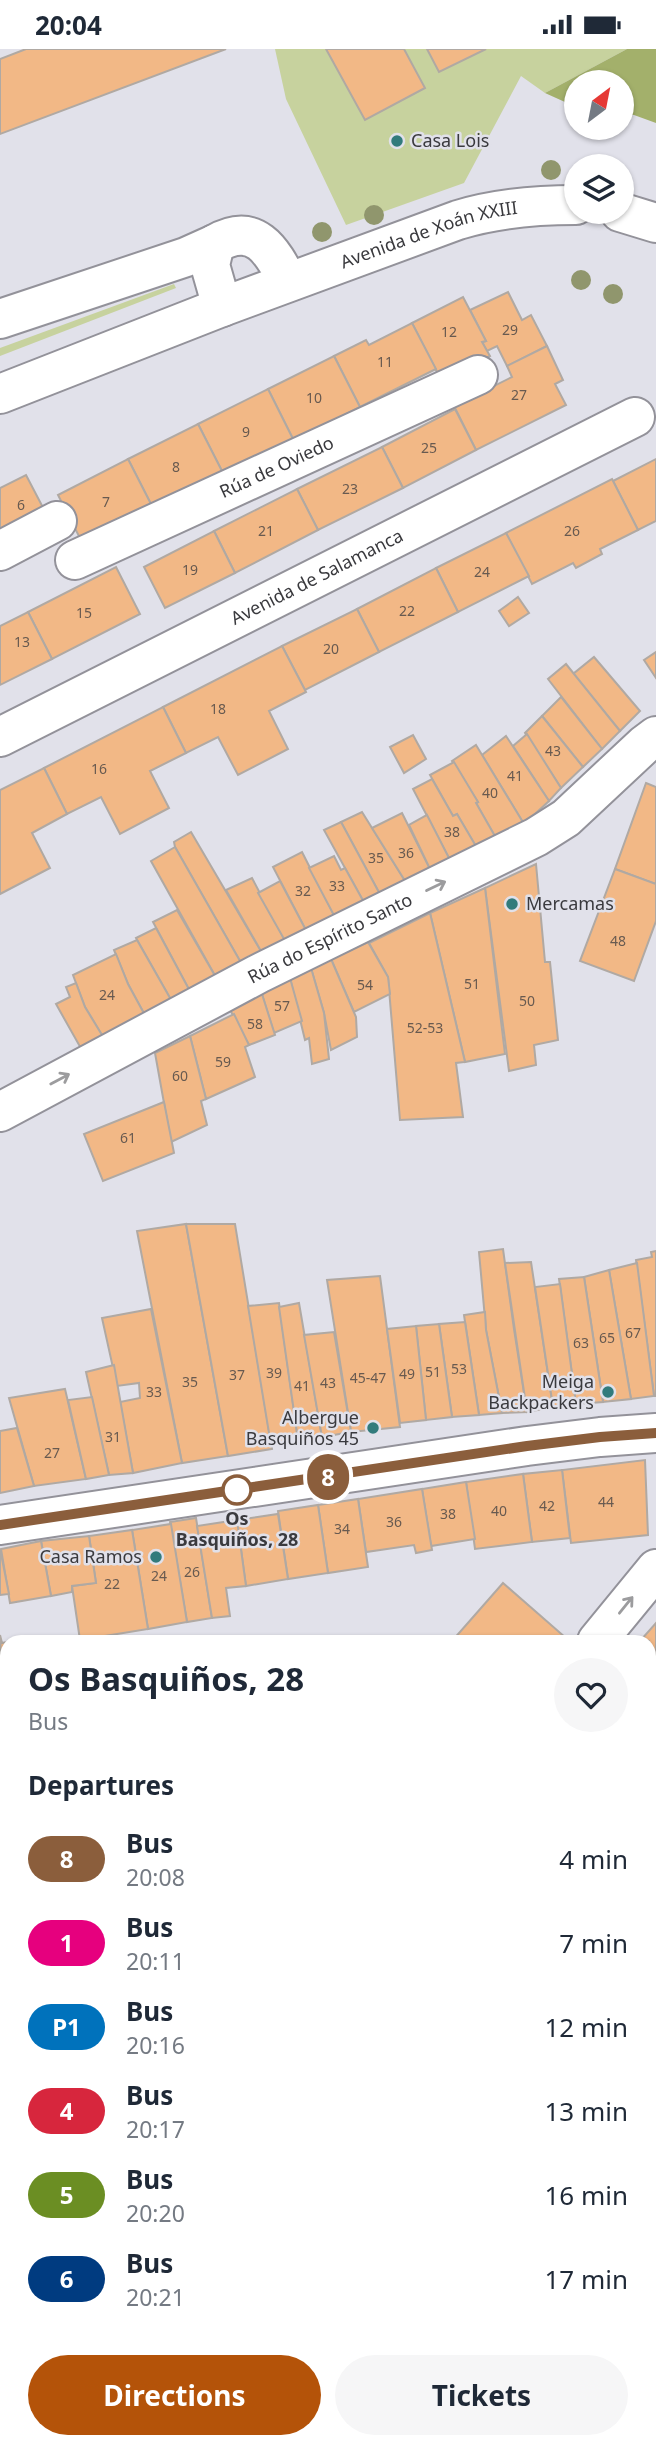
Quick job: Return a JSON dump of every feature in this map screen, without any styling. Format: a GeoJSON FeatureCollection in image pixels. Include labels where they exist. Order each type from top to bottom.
{"type":"FeatureCollection","features":[{"type":"Feature","properties":{"kind":"street","name":"Avenida de Xoán XXIII"},"geometry":{"type":"LineString","coordinates":[[0,394],[288,282],[483,212],[564,205]]}},
{"type":"Feature","properties":{"kind":"street"},"geometry":{"type":"LineString","coordinates":[[634,216],[656,223]]}},
{"type":"Feature","properties":{"kind":"street"},"geometry":{"type":"LineString","coordinates":[[0,320],[204,255],[227,238],[244,235],[259,240],[273,255],[288,282]]}},
{"type":"Feature","properties":{"kind":"street"},"geometry":{"type":"LineString","coordinates":[[204,255],[222,307]]}},
{"type":"Feature","properties":{"kind":"street","name":"Rúa de Oviedo"},"geometry":{"type":"LineString","coordinates":[[75,560],[478,375]]}},
{"type":"Feature","properties":{"kind":"street","name":"Avenida de Salamanca"},"geometry":{"type":"LineString","coordinates":[[0,737],[635,417]]}},
{"type":"Feature","properties":{"kind":"street"},"geometry":{"type":"LineString","coordinates":[[0,551],[57,521]]}},
{"type":"Feature","properties":{"kind":"street","name":"Rúa do Espírito Santo"},"geometry":{"type":"LineString","coordinates":[[0,1112],[258,974],[536,837],[566,818],[652,744]]}},
{"type":"Feature","properties":{"kind":"street"},"geometry":{"type":"LineString","coordinates":[[0,1525],[527,1446],[656,1433]]}},
{"type":"Feature","properties":{"kind":"street"},"geometry":{"type":"LineString","coordinates":[[602,1635],[656,1569]]}},
{"type":"Feature","properties":{"kind":"green space","name":"Casa Lois"},"geometry":{"type":"Polygon","coordinates":[[[275,49],[627,49],[588,70],[564,70],[564,83],[545,93],[521,76],[464,183],[346,225],[286,99],[275,49]]]}},
{"type":"Feature","properties":{"kind":"green space"},"geometry":{"type":"Polygon","coordinates":[[[627,49],[656,49],[656,123],[634,115],[634,70],[588,70],[627,49]]]}},
{"type":"Feature","properties":{"kind":"green space"},"geometry":{"type":"Polygon","coordinates":[[[564,83],[564,102],[545,93],[564,83]]]}},
{"type":"Feature","properties":{"kind":"green space"},"geometry":{"type":"Polygon","coordinates":[[[174,284],[176,288],[0,356],[0,348],[174,284]]]}},
{"type":"Feature","properties":{"kind":"building"},"geometry":{"type":"Polygon","coordinates":[[[26,49],[226,49],[0,134],[0,59],[26,49]]]}},
{"type":"Feature","properties":{"kind":"building"},"geometry":{"type":"Polygon","coordinates":[[[326,49],[404,49],[425,88],[365,120],[326,49]]]}},
{"type":"Feature","properties":{"kind":"building"},"geometry":{"type":"Polygon","coordinates":[[[427,49],[486,49],[439,72],[427,49]]]}},
{"type":"Feature","properties":{"kind":"building"},"geometry":{"type":"Polygon","coordinates":[[[508,292],[522,320],[531,315],[547,346],[507,366],[497,346],[487,351],[482,342],[486,341],[470,310],[508,292]]]}},
{"type":"Feature","properties":{"kind":"building"},"geometry":{"type":"Polygon","coordinates":[[[463,297],[486,341],[482,342],[490,356],[441,380],[412,323],[463,297]]]}},
{"type":"Feature","properties":{"kind":"building"},"geometry":{"type":"Polygon","coordinates":[[[412,323],[436,369],[360,407],[334,356],[366,340],[369,345],[412,323]]]}},
{"type":"Feature","properties":{"kind":"building"},"geometry":{"type":"Polygon","coordinates":[[[547,346],[563,380],[555,384],[566,405],[476,450],[454,406],[512,377],[507,366],[547,346]]]}},
{"type":"Feature","properties":{"kind":"building"},"geometry":{"type":"Polygon","coordinates":[[[334,356],[360,407],[294,441],[268,389],[334,356]]]}},
{"type":"Feature","properties":{"kind":"building"},"geometry":{"type":"Polygon","coordinates":[[[268,389],[294,441],[224,475],[198,424],[268,389]]]}},
{"type":"Feature","properties":{"kind":"building"},"geometry":{"type":"Polygon","coordinates":[[[455,409],[476,450],[403,488],[382,447],[455,409]]]}},
{"type":"Feature","properties":{"kind":"building"},"geometry":{"type":"Polygon","coordinates":[[[198,424],[224,475],[154,510],[128,459],[198,424]]]}},
{"type":"Feature","properties":{"kind":"building"},"geometry":{"type":"Polygon","coordinates":[[[382,447],[403,488],[318,530],[297,489],[382,447]]]}},
{"type":"Feature","properties":{"kind":"building"},"geometry":{"type":"Polygon","coordinates":[[[128,459],[154,510],[84,546],[58,495],[128,459]]]}},
{"type":"Feature","properties":{"kind":"building"},"geometry":{"type":"Polygon","coordinates":[[[656,459],[656,521],[638,530],[613,481],[656,459]]]}},
{"type":"Feature","properties":{"kind":"building"},"geometry":{"type":"Polygon","coordinates":[[[26,475],[50,521],[0,547],[0,488],[26,475]]]}},
{"type":"Feature","properties":{"kind":"building"},"geometry":{"type":"Polygon","coordinates":[[[612,479],[638,530],[600,549],[602,554],[576,568],[573,563],[532,584],[506,533],[612,479]]]}},
{"type":"Feature","properties":{"kind":"building"},"geometry":{"type":"Polygon","coordinates":[[[297,489],[318,530],[235,573],[214,531],[297,489]]]}},
{"type":"Feature","properties":{"kind":"building"},"geometry":{"type":"Polygon","coordinates":[[[214,531],[235,573],[165,608],[144,567],[214,531]]]}},
{"type":"Feature","properties":{"kind":"building"},"geometry":{"type":"Polygon","coordinates":[[[506,533],[529,576],[458,612],[436,568],[506,533]]]}},
{"type":"Feature","properties":{"kind":"building"},"geometry":{"type":"Polygon","coordinates":[[[116,567],[140,614],[52,659],[28,612],[116,567]]]}},
{"type":"Feature","properties":{"kind":"building"},"geometry":{"type":"Polygon","coordinates":[[[436,568],[458,612],[379,652],[357,609],[436,568]]]}},
{"type":"Feature","properties":{"kind":"building"},"geometry":{"type":"Polygon","coordinates":[[[518,597],[529,613],[509,626],[499,611],[518,597]]]}},
{"type":"Feature","properties":{"kind":"building"},"geometry":{"type":"Polygon","coordinates":[[[357,609],[379,652],[305,690],[282,646],[357,609]]]}},
{"type":"Feature","properties":{"kind":"building"},"geometry":{"type":"Polygon","coordinates":[[[28,612],[52,659],[0,685],[0,626],[28,612]]]}},
{"type":"Feature","properties":{"kind":"building"},"geometry":{"type":"Polygon","coordinates":[[[282,646],[306,692],[269,711],[288,749],[238,775],[218,737],[186,753],[163,707],[282,646]]]}},
{"type":"Feature","properties":{"kind":"building"},"geometry":{"type":"Polygon","coordinates":[[[656,652],[656,678],[644,660],[656,652]]]}},
{"type":"Feature","properties":{"kind":"building"},"geometry":{"type":"Polygon","coordinates":[[[594,657],[640,711],[620,731],[573,674],[594,657]]]}},
{"type":"Feature","properties":{"kind":"building"},"geometry":{"type":"Polygon","coordinates":[[[566,664],[620,731],[602,749],[548,679],[566,664]]]}},
{"type":"Feature","properties":{"kind":"building"},"geometry":{"type":"Polygon","coordinates":[[[561,697],[602,749],[583,767],[542,716],[561,697]]]}},
{"type":"Feature","properties":{"kind":"building"},"geometry":{"type":"Polygon","coordinates":[[[163,707],[186,753],[150,771],[169,808],[120,834],[101,797],[67,814],[44,768],[163,707]]]}},
{"type":"Feature","properties":{"kind":"building"},"geometry":{"type":"Polygon","coordinates":[[[542,716],[583,767],[561,788],[525,733],[542,716]]]}},
{"type":"Feature","properties":{"kind":"building"},"geometry":{"type":"Polygon","coordinates":[[[527,734],[561,788],[549,801],[513,746],[527,734]]]}},
{"type":"Feature","properties":{"kind":"building"},"geometry":{"type":"Polygon","coordinates":[[[413,735],[426,759],[404,773],[390,747],[413,735]]]}},
{"type":"Feature","properties":{"kind":"building"},"geometry":{"type":"Polygon","coordinates":[[[506,736],[549,801],[524,824],[482,755],[506,736]]]}},
{"type":"Feature","properties":{"kind":"building"},"geometry":{"type":"Polygon","coordinates":[[[476,745],[524,824],[496,838],[476,803],[478,802],[452,761],[476,745]]]}},
{"type":"Feature","properties":{"kind":"building"},"geometry":{"type":"Polygon","coordinates":[[[454,762],[496,838],[477,848],[457,814],[453,816],[430,775],[454,762]]]}},
{"type":"Feature","properties":{"kind":"building"},"geometry":{"type":"Polygon","coordinates":[[[44,768],[67,814],[32,833],[50,868],[0,894],[0,790],[44,768]]]}},
{"type":"Feature","properties":{"kind":"building"},"geometry":{"type":"Polygon","coordinates":[[[432,779],[453,816],[457,814],[477,848],[451,862],[413,789],[432,779]]]}},
{"type":"Feature","properties":{"kind":"building"},"geometry":{"type":"Polygon","coordinates":[[[646,783],[656,787],[656,884],[615,869],[646,783]]]}},
{"type":"Feature","properties":{"kind":"building"},"geometry":{"type":"Polygon","coordinates":[[[362,812],[407,884],[382,898],[341,822],[362,812]]]}},
{"type":"Feature","properties":{"kind":"building"},"geometry":{"type":"Polygon","coordinates":[[[402,813],[431,871],[407,884],[372,828],[402,813]]]}},
{"type":"Feature","properties":{"kind":"building"},"geometry":{"type":"Polygon","coordinates":[[[427,815],[451,862],[431,871],[409,825],[427,815]]]}},
{"type":"Feature","properties":{"kind":"building"},"geometry":{"type":"Polygon","coordinates":[[[341,822],[382,898],[366,906],[324,830],[341,822]]]}},
{"type":"Feature","properties":{"kind":"building"},"geometry":{"type":"Polygon","coordinates":[[[191,832],[265,958],[244,968],[175,847],[174,842],[191,832]]]}},
{"type":"Feature","properties":{"kind":"building"},"geometry":{"type":"Polygon","coordinates":[[[175,847],[244,968],[218,981],[151,861],[175,847]]]}},
{"type":"Feature","properties":{"kind":"building"},"geometry":{"type":"Polygon","coordinates":[[[302,852],[337,921],[309,936],[273,867],[302,852]]]}},
{"type":"Feature","properties":{"kind":"building"},"geometry":{"type":"Polygon","coordinates":[[[334,856],[341,870],[345,868],[366,906],[337,921],[309,868],[334,856]]]}},
{"type":"Feature","properties":{"kind":"building"},"geometry":{"type":"Polygon","coordinates":[[[536,864],[545,962],[550,962],[558,1040],[534,1045],[536,1065],[509,1071],[485,888],[536,864]]]}},
{"type":"Feature","properties":{"kind":"building"},"geometry":{"type":"Polygon","coordinates":[[[615,869],[656,884],[656,921],[634,981],[580,961],[615,869]]]}},
{"type":"Feature","properties":{"kind":"building"},"geometry":{"type":"Polygon","coordinates":[[[252,878],[288,946],[265,958],[226,890],[252,878]]]}},
{"type":"Feature","properties":{"kind":"building"},"geometry":{"type":"Polygon","coordinates":[[[280,881],[309,936],[288,946],[258,893],[280,881]]]}},
{"type":"Feature","properties":{"kind":"building"},"geometry":{"type":"Polygon","coordinates":[[[485,888],[505,1054],[465,1062],[430,913],[485,888]]]}},
{"type":"Feature","properties":{"kind":"building"},"geometry":{"type":"Polygon","coordinates":[[[177,910],[218,981],[192,995],[153,922],[177,910]]]}},
{"type":"Feature","properties":{"kind":"building"},"geometry":{"type":"Polygon","coordinates":[[[430,913],[465,1062],[456,1063],[463,1117],[400,1120],[388,977],[369,943],[430,913]]]}},
{"type":"Feature","properties":{"kind":"building"},"geometry":{"type":"Polygon","coordinates":[[[156,928],[192,995],[174,1005],[136,938],[156,928]]]}},
{"type":"Feature","properties":{"kind":"building"},"geometry":{"type":"Polygon","coordinates":[[[137,940],[174,1005],[147,1019],[114,950],[137,940]]]}},
{"type":"Feature","properties":{"kind":"building"},"geometry":{"type":"Polygon","coordinates":[[[368,942],[388,977],[390,994],[354,1012],[331,959],[368,942]]]}},
{"type":"Feature","properties":{"kind":"building"},"geometry":{"type":"Polygon","coordinates":[[[116,954],[147,1019],[105,1040],[85,1007],[73,975],[116,954]]]}},
{"type":"Feature","properties":{"kind":"building"},"geometry":{"type":"Polygon","coordinates":[[[331,959],[356,1017],[357,1037],[331,1050],[311,968],[331,959]]]}},
{"type":"Feature","properties":{"kind":"building"},"geometry":{"type":"Polygon","coordinates":[[[311,968],[324,1013],[329,1059],[312,1064],[309,1038],[305,1040],[290,978],[311,968]]]}},
{"type":"Feature","properties":{"kind":"building"},"geometry":{"type":"Polygon","coordinates":[[[290,978],[302,1021],[274,1033],[261,991],[290,978]]]}},
{"type":"Feature","properties":{"kind":"building"},"geometry":{"type":"Polygon","coordinates":[[[76,983],[85,1007],[105,1040],[83,1052],[56,1004],[70,997],[66,987],[76,983]]]}},
{"type":"Feature","properties":{"kind":"building"},"geometry":{"type":"Polygon","coordinates":[[[261,991],[275,1035],[249,1045],[228,1006],[261,991]]]}},
{"type":"Feature","properties":{"kind":"building"},"geometry":{"type":"Polygon","coordinates":[[[234,1014],[249,1045],[245,1047],[255,1077],[206,1099],[190,1036],[234,1014]]]}},
{"type":"Feature","properties":{"kind":"building"},"geometry":{"type":"Polygon","coordinates":[[[190,1036],[206,1099],[201,1101],[207,1125],[171,1142],[155,1053],[190,1036]]]}},
{"type":"Feature","properties":{"kind":"building"},"geometry":{"type":"Polygon","coordinates":[[[164,1102],[174,1153],[103,1181],[84,1134],[164,1102]]]}},
{"type":"Feature","properties":{"kind":"building"},"geometry":{"type":"Polygon","coordinates":[[[186,1224],[228,1456],[182,1463],[137,1231],[186,1224]]]}},
{"type":"Feature","properties":{"kind":"building"},"geometry":{"type":"Polygon","coordinates":[[[186,1224],[235,1224],[272,1449],[228,1456],[186,1224]]]}},
{"type":"Feature","properties":{"kind":"building"},"geometry":{"type":"Polygon","coordinates":[[[503,1249],[527,1412],[502,1413],[486,1330],[479,1252],[503,1249]]]}},
{"type":"Feature","properties":{"kind":"building"},"geometry":{"type":"Polygon","coordinates":[[[656,1251],[654,1396],[636,1260],[652,1257],[651,1252],[656,1251]]]}},
{"type":"Feature","properties":{"kind":"building"},"geometry":{"type":"Polygon","coordinates":[[[531,1262],[553,1407],[527,1412],[505,1263],[531,1262]]]}},
{"type":"Feature","properties":{"kind":"building"},"geometry":{"type":"Polygon","coordinates":[[[637,1263],[654,1396],[631,1399],[609,1270],[637,1263]]]}},
{"type":"Feature","properties":{"kind":"building"},"geometry":{"type":"Polygon","coordinates":[[[609,1270],[631,1399],[603,1402],[584,1277],[609,1270]]]}},
{"type":"Feature","properties":{"kind":"building"},"geometry":{"type":"Polygon","coordinates":[[[380,1276],[400,1427],[351,1432],[327,1280],[380,1276]]]}},
{"type":"Feature","properties":{"kind":"building"},"geometry":{"type":"Polygon","coordinates":[[[584,1277],[603,1402],[576,1404],[559,1279],[584,1277]]]}},
{"type":"Feature","properties":{"kind":"building"},"geometry":{"type":"Polygon","coordinates":[[[560,1284],[576,1404],[553,1407],[535,1287],[560,1284]]]}},
{"type":"Feature","properties":{"kind":"building"},"geometry":{"type":"Polygon","coordinates":[[[279,1303],[298,1440],[271,1445],[248,1306],[279,1303]]]}},
{"type":"Feature","properties":{"kind":"building"},"geometry":{"type":"Polygon","coordinates":[[[299,1303],[322,1437],[298,1440],[279,1307],[299,1303]]]}},
{"type":"Feature","properties":{"kind":"building"},"geometry":{"type":"Polygon","coordinates":[[[151,1309],[182,1463],[133,1473],[120,1402],[140,1398],[139,1383],[117,1386],[102,1318],[151,1309]]]}},
{"type":"Feature","properties":{"kind":"building"},"geometry":{"type":"Polygon","coordinates":[[[485,1312],[502,1413],[479,1415],[464,1315],[485,1312]]]}},
{"type":"Feature","properties":{"kind":"building"},"geometry":{"type":"Polygon","coordinates":[[[465,1322],[479,1415],[452,1417],[439,1324],[465,1322]]]}},
{"type":"Feature","properties":{"kind":"building"},"geometry":{"type":"Polygon","coordinates":[[[439,1324],[452,1417],[426,1420],[416,1326],[439,1324]]]}},
{"type":"Feature","properties":{"kind":"building"},"geometry":{"type":"Polygon","coordinates":[[[416,1326],[426,1420],[400,1423],[387,1329],[416,1326]]]}},
{"type":"Feature","properties":{"kind":"building"},"geometry":{"type":"Polygon","coordinates":[[[334,1332],[351,1432],[322,1437],[304,1335],[334,1332]]]}},
{"type":"Feature","properties":{"kind":"building"},"geometry":{"type":"Polygon","coordinates":[[[114,1365],[133,1473],[109,1475],[86,1372],[114,1365]]]}},
{"type":"Feature","properties":{"kind":"building"},"geometry":{"type":"Polygon","coordinates":[[[65,1389],[86,1479],[34,1486],[9,1398],[65,1389]]]}},
{"type":"Feature","properties":{"kind":"building"},"geometry":{"type":"Polygon","coordinates":[[[92,1397],[109,1475],[86,1479],[68,1400],[92,1397]]]}},
{"type":"Feature","properties":{"kind":"building"},"geometry":{"type":"Polygon","coordinates":[[[17,1428],[34,1486],[0,1493],[0,1431],[17,1428]]]}},
{"type":"Feature","properties":{"kind":"building"},"geometry":{"type":"Polygon","coordinates":[[[645,1460],[648,1535],[571,1543],[562,1470],[645,1460]]]}},
{"type":"Feature","properties":{"kind":"building"},"geometry":{"type":"Polygon","coordinates":[[[562,1470],[570,1538],[532,1542],[523,1474],[562,1470]]]}},
{"type":"Feature","properties":{"kind":"building"},"geometry":{"type":"Polygon","coordinates":[[[523,1474],[532,1542],[475,1549],[466,1482],[523,1474]]]}},
{"type":"Feature","properties":{"kind":"building"},"geometry":{"type":"Polygon","coordinates":[[[466,1482],[475,1539],[431,1546],[422,1489],[466,1482]]]}},
{"type":"Feature","properties":{"kind":"building"},"geometry":{"type":"Polygon","coordinates":[[[422,1489],[432,1550],[416,1553],[414,1545],[366,1552],[358,1499],[422,1489]]]}},
{"type":"Feature","properties":{"kind":"building"},"geometry":{"type":"Polygon","coordinates":[[[358,1499],[368,1567],[328,1573],[318,1505],[358,1499]]]}},
{"type":"Feature","properties":{"kind":"building"},"geometry":{"type":"Polygon","coordinates":[[[318,1505],[328,1573],[288,1579],[278,1511],[318,1505]]]}},
{"type":"Feature","properties":{"kind":"building"},"geometry":{"type":"Polygon","coordinates":[[[278,1514],[288,1579],[246,1586],[237,1520],[278,1514]]]}},
{"type":"Feature","properties":{"kind":"building"},"geometry":{"type":"Polygon","coordinates":[[[196,1518],[212,1618],[187,1622],[170,1522],[196,1518]]]}},
{"type":"Feature","properties":{"kind":"building"},"geometry":{"type":"Polygon","coordinates":[[[237,1520],[246,1586],[226,1588],[230,1616],[212,1618],[197,1526],[237,1520]]]}},
{"type":"Feature","properties":{"kind":"building"},"geometry":{"type":"Polygon","coordinates":[[[171,1524],[187,1622],[148,1629],[132,1530],[171,1524]]]}},
{"type":"Feature","properties":{"kind":"building"},"geometry":{"type":"Polygon","coordinates":[[[132,1530],[148,1629],[111,1635],[79,1635],[72,1586],[96,1583],[89,1536],[132,1530]]]}},
{"type":"Feature","properties":{"kind":"building"},"geometry":{"type":"Polygon","coordinates":[[[89,1536],[96,1583],[72,1586],[72,1592],[51,1596],[41,1541],[89,1536]]]}},
{"type":"Feature","properties":{"kind":"building"},"geometry":{"type":"Polygon","coordinates":[[[41,1541],[51,1596],[10,1603],[1,1549],[41,1541]]]}},
{"type":"Feature","properties":{"kind":"building"},"geometry":{"type":"Polygon","coordinates":[[[0,1549],[9,1594],[0,1595],[0,1549]]]}},
{"type":"Feature","properties":{"kind":"building"},"geometry":{"type":"Polygon","coordinates":[[[503,1583],[563,1635],[457,1635],[503,1583]]]}},
{"type":"Feature","properties":{"kind":"building"},"geometry":{"type":"Polygon","coordinates":[[[656,1623],[656,1635],[645,1635],[656,1623]]]}},
{"type":"Feature","properties":{"kind":"bus line","name":"8"},"geometry":{"type":"LineString","coordinates":[[0,1525],[527,1446],[656,1433]]}},
{"type":"Feature","properties":{"kind":"place","name":"Casa Lois"},"geometry":{"type":"Point","coordinates":[397,141]}},
{"type":"Feature","properties":{"kind":"place","name":"Mercamas"},"geometry":{"type":"Point","coordinates":[512,904]}},
{"type":"Feature","properties":{"kind":"place","name":"Meiga Backpackers"},"geometry":{"type":"Point","coordinates":[608,1392]}},
{"type":"Feature","properties":{"kind":"place","name":"Albergue Basquiños 45"},"geometry":{"type":"Point","coordinates":[373,1428]}},
{"type":"Feature","properties":{"kind":"place","name":"Os Basquiños, 28"},"geometry":{"type":"Point","coordinates":[237,1490]}},
{"type":"Feature","properties":{"kind":"place","name":"Casa Ramos"},"geometry":{"type":"Point","coordinates":[156,1557]}}]}
